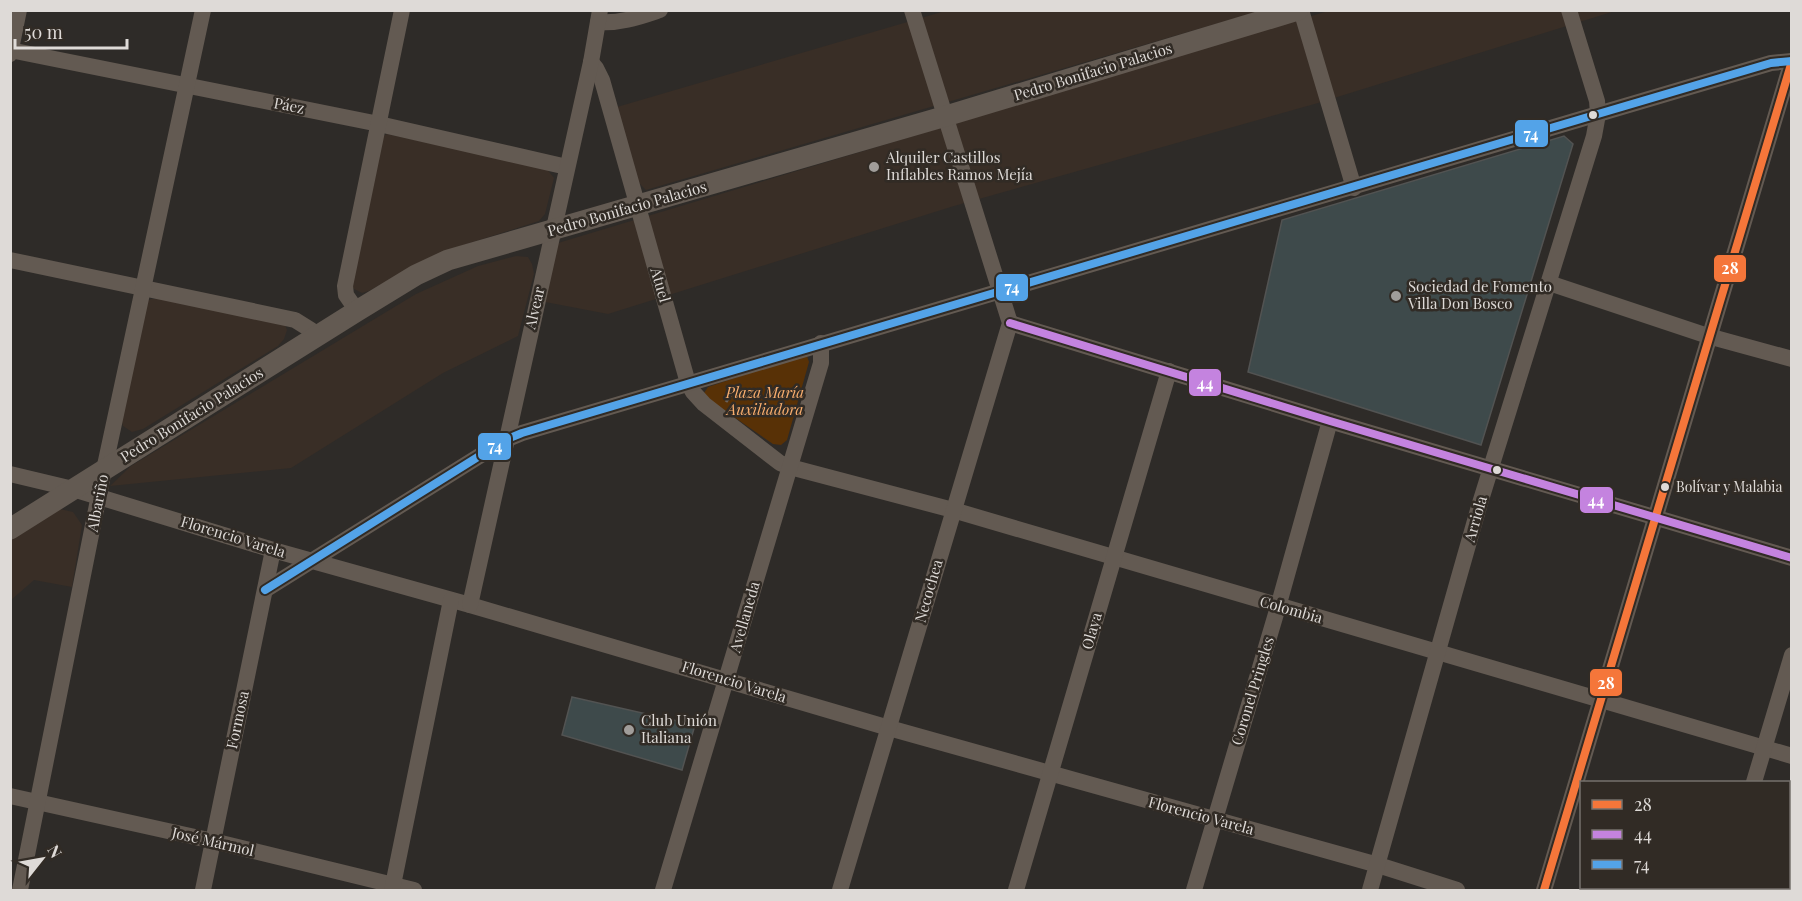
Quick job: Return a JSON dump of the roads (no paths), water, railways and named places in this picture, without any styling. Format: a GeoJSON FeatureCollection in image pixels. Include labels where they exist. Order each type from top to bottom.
{"type":"FeatureCollection","features":[{"type":"Feature","properties":{"kind":"street"},"geometry":{"type":"LineString","coordinates":[[11,51],[19,10]]}},
{"type":"Feature","properties":{"kind":"street","name":"Albariño"},"geometry":{"type":"LineString","coordinates":[[20,891],[142,287],[203,10]]}},
{"type":"Feature","properties":{"kind":"street"},"geometry":{"type":"LineString","coordinates":[[357,310],[346,295],[345,286],[402,10]]}},
{"type":"Feature","properties":{"kind":"street"},"geometry":{"type":"LineString","coordinates":[[599,16],[611,23],[660,10]]}},
{"type":"Feature","properties":{"kind":"street"},"geometry":{"type":"LineString","coordinates":[[912,10],[998,292],[1010,323],[1491,470],[1791,558]]}},
{"type":"Feature","properties":{"kind":"street"},"geometry":{"type":"LineString","coordinates":[[1300,10],[1354,188]]}},
{"type":"Feature","properties":{"kind":"street","name":"Pedro Bonifacio Palacios"},"geometry":{"type":"LineString","coordinates":[[10,529],[357,310],[416,275],[448,260],[946,116],[1300,10]]}},
{"type":"Feature","properties":{"kind":"street"},"geometry":{"type":"LineString","coordinates":[[1569,10],[1597,101],[1598,114]]}},
{"type":"Feature","properties":{"kind":"street","name":"Alvear"},"geometry":{"type":"LineString","coordinates":[[470,604],[591,62],[599,16]]}},
{"type":"Feature","properties":{"kind":"street","name":"Páez"},"geometry":{"type":"LineString","coordinates":[[11,51],[379,124],[567,167]]}},
{"type":"Feature","properties":{"kind":"street"},"geometry":{"type":"LineString","coordinates":[[265,590],[505,440],[522,433],[1598,114],[1772,63],[1791,61],[1544,891]]}},
{"type":"Feature","properties":{"kind":"street","name":"Atuel"},"geometry":{"type":"LineString","coordinates":[[591,62],[602,80],[688,383],[704,404],[780,463],[790,467]]}},
{"type":"Feature","properties":{"kind":"street","name":"Arriola"},"geometry":{"type":"LineString","coordinates":[[1370,891],[1491,470],[1598,114]]}},
{"type":"Feature","properties":{"kind":"street"},"geometry":{"type":"LineString","coordinates":[[10,260],[296,321],[310,330],[314,338]]}},
{"type":"Feature","properties":{"kind":"street"},"geometry":{"type":"LineString","coordinates":[[1549,283],[1708,336],[1791,359]]}},
{"type":"Feature","properties":{"kind":"street","name":"Necochea"},"geometry":{"type":"LineString","coordinates":[[840,891],[1010,323]]}},
{"type":"Feature","properties":{"kind":"street","name":"Avellaneda"},"geometry":{"type":"LineString","coordinates":[[663,891],[821,363],[821,343]]}},
{"type":"Feature","properties":{"kind":"street","name":"Olaya"},"geometry":{"type":"LineString","coordinates":[[1016,891],[1169,371]]}},
{"type":"Feature","properties":{"kind":"street","name":"Coronel Pringles"},"geometry":{"type":"LineString","coordinates":[[1194,891],[1330,421]]}},
{"type":"Feature","properties":{"kind":"street","name":"Colombia"},"geometry":{"type":"LineString","coordinates":[[790,467],[953,510],[1791,756]]}},
{"type":"Feature","properties":{"kind":"street","name":"Florencio Varela"},"geometry":{"type":"LineString","coordinates":[[10,474],[73,489],[273,550],[470,604],[1052,775],[1378,865],[1457,891]]}},
{"type":"Feature","properties":{"kind":"street","name":"Formosa"},"geometry":{"type":"LineString","coordinates":[[203,891],[273,550]]}},
{"type":"Feature","properties":{"kind":"street"},"geometry":{"type":"LineString","coordinates":[[393,888],[451,600]]}},
{"type":"Feature","properties":{"kind":"street"},"geometry":{"type":"LineString","coordinates":[[1755,781],[1791,655]]}},
{"type":"Feature","properties":{"kind":"street","name":"José Mármol"},"geometry":{"type":"LineString","coordinates":[[10,796],[213,841],[393,888],[414,891]]}},
{"type":"Feature","properties":{"kind":"place","name":"Alquiler Castillos Inflables Ramos Mejía"},"geometry":{"type":"Point","coordinates":[874,167]}},
{"type":"Feature","properties":{"kind":"place","name":"Sociedad de Fomento Villa Don Bosco"},"geometry":{"type":"Point","coordinates":[1396,296]}},
{"type":"Feature","properties":{"kind":"place","name":"Bolívar y Malabia"},"geometry":{"type":"Point","coordinates":[1665,487]}},
{"type":"Feature","properties":{"kind":"place","name":"Club Unión Italiana"},"geometry":{"type":"Point","coordinates":[629,730]}},
{"type":"Feature","properties":{"kind":"park label","name":"Plaza María Auxiliadora"},"geometry":{"type":"Point","coordinates":[765,402]}}]}
